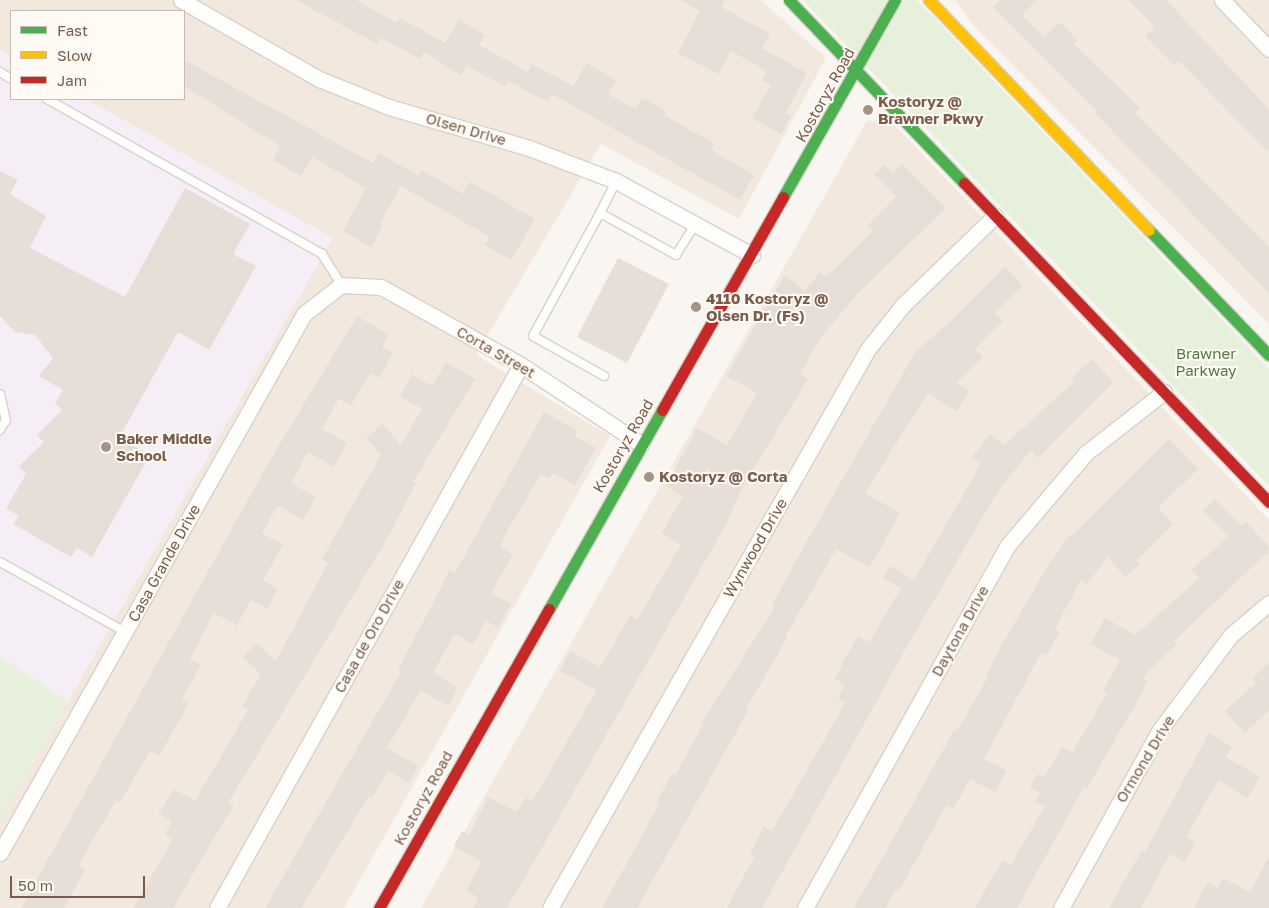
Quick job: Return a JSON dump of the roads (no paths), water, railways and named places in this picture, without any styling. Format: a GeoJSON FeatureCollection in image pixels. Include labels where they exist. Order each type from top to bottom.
{"type":"FeatureCollection","features":[{"type":"Feature","properties":{"kind":"street","name":"Olsen Drive"},"geometry":{"type":"LineString","coordinates":[[181,0],[319,79],[390,107],[529,148],[616,181],[752,255]]}},
{"type":"Feature","properties":{"kind":"street"},"geometry":{"type":"LineString","coordinates":[[789,0],[1269,502]]}},
{"type":"Feature","properties":{"kind":"street","name":"Kostoryz Road"},"geometry":{"type":"LineString","coordinates":[[379,908],[640,444],[752,255],[857,71],[895,0]]}},
{"type":"Feature","properties":{"kind":"street"},"geometry":{"type":"LineString","coordinates":[[929,0],[1269,355]]}},
{"type":"Feature","properties":{"kind":"street"},"geometry":{"type":"LineString","coordinates":[[1222,0],[1269,49]]}},
{"type":"Feature","properties":{"kind":"street","name":"Wynwood Drive"},"geometry":{"type":"LineString","coordinates":[[550,908],[868,350],[903,305],[995,216]]}},
{"type":"Feature","properties":{"kind":"street","name":"Corta Street"},"geometry":{"type":"LineString","coordinates":[[341,285],[381,287],[521,365],[640,444]]}},
{"type":"Feature","properties":{"kind":"street","name":"Casa Grande Drive"},"geometry":{"type":"LineString","coordinates":[[0,853],[304,314],[341,285]]}},
{"type":"Feature","properties":{"kind":"street","name":"Casa de Oro Drive"},"geometry":{"type":"LineString","coordinates":[[217,908],[521,365]]}},
{"type":"Feature","properties":{"kind":"street","name":"Daytona Drive"},"geometry":{"type":"LineString","coordinates":[[805,908],[1008,545],[1086,452],[1164,392]]}},
{"type":"Feature","properties":{"kind":"street","name":"Ormond Drive"},"geometry":{"type":"LineString","coordinates":[[1061,908],[1159,731],[1231,635],[1269,603]]}},
{"type":"Feature","properties":{"kind":"lane"},"geometry":{"type":"LineString","coordinates":[[49,100],[322,254],[341,285]]}},
{"type":"Feature","properties":{"kind":"lane"},"geometry":{"type":"LineString","coordinates":[[604,376],[532,336],[616,181]]}},
{"type":"Feature","properties":{"kind":"lane"},"geometry":{"type":"LineString","coordinates":[[600,213],[676,255],[695,225]]}},
{"type":"Feature","properties":{"kind":"lane"},"geometry":{"type":"LineString","coordinates":[[0,394],[6,420],[0,430]]}},
{"type":"Feature","properties":{"kind":"lane"},"geometry":{"type":"LineString","coordinates":[[0,562],[125,632]]}},
{"type":"Feature","properties":{"kind":"place","name":"Kostoryz @ Brawner Pkwy"},"geometry":{"type":"Point","coordinates":[868,110]}},
{"type":"Feature","properties":{"kind":"place","name":"4110 Kostoryz @ Olsen Dr. (Fs)"},"geometry":{"type":"Point","coordinates":[696,307]}},
{"type":"Feature","properties":{"kind":"place","name":"Baker Middle School"},"geometry":{"type":"Point","coordinates":[106,447]}},
{"type":"Feature","properties":{"kind":"place","name":"Kostoryz @ Corta"},"geometry":{"type":"Point","coordinates":[649,477]}},
{"type":"Feature","properties":{"kind":"park label","name":"Brawner Parkway"},"geometry":{"type":"Point","coordinates":[1206,362]}}]}
